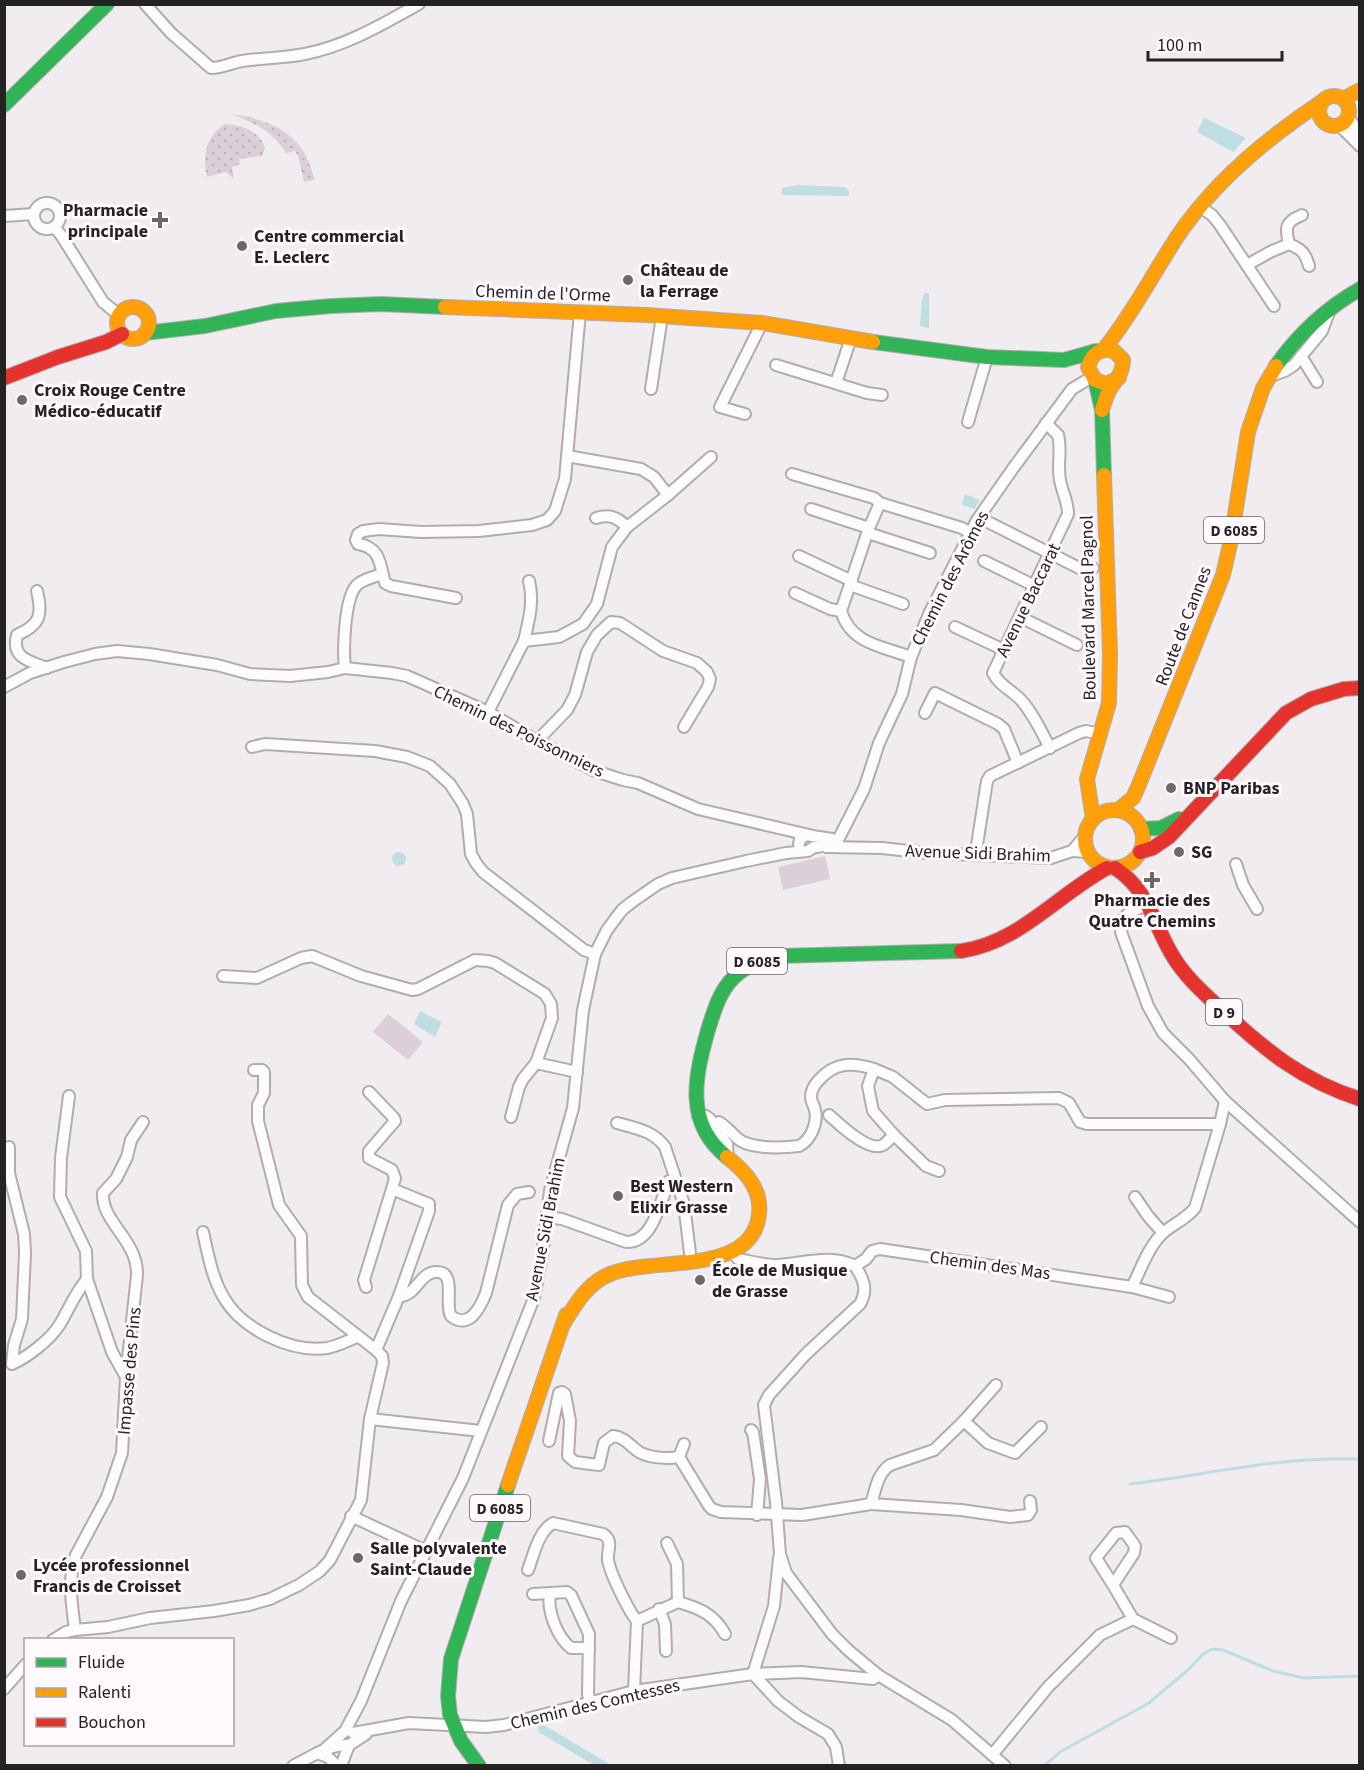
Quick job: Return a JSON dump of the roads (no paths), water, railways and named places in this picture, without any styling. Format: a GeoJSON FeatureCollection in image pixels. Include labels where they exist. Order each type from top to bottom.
{"type":"FeatureCollection","features":[{"type":"Feature","properties":{"kind":"main road"},"geometry":{"type":"LineString","coordinates":[[4,105],[107,4]]}},
{"type":"Feature","properties":{"kind":"main road"},"geometry":{"type":"LineString","coordinates":[[1344,113],[1359,90]]}},
{"type":"Feature","properties":{"kind":"main road"},"geometry":{"type":"LineString","coordinates":[[1125,323],[1123,369],[1119,378],[1106,384],[1092,376],[1089,361],[1125,323],[1178,236],[1200,207],[1242,164],[1283,127],[1330,97],[1344,113]]}},
{"type":"Feature","properties":{"kind":"main road"},"geometry":{"type":"LineString","coordinates":[[1297,118],[1322,120],[1330,125],[1359,99]]}},
{"type":"Feature","properties":{"kind":"main road"},"geometry":{"type":"LineString","coordinates":[[1322,120],[1319,110],[1323,101]]}},
{"type":"Feature","properties":{"kind":"main road","name":"Route de Cannes"},"geometry":{"type":"LineString","coordinates":[[1138,824],[1133,798],[1220,583],[1234,532],[1248,431],[1256,407],[1271,376],[1297,337],[1331,305],[1359,289]]}},
{"type":"Feature","properties":{"kind":"main road","name":"Chemin de l'Orme"},"geometry":{"type":"LineString","coordinates":[[147,328],[187,329],[276,310],[354,304],[580,312],[762,323],[987,357],[1064,360],[1100,350]]}},
{"type":"Feature","properties":{"kind":"main road"},"geometry":{"type":"LineString","coordinates":[[137,307],[146,313],[147,328],[138,338],[132,339],[122,334],[117,325],[119,315],[127,308],[137,307]]}},
{"type":"Feature","properties":{"kind":"main road"},"geometry":{"type":"LineString","coordinates":[[4,378],[58,357],[106,342],[122,334]]}},
{"type":"Feature","properties":{"kind":"main road"},"geometry":{"type":"LineString","coordinates":[[1100,350],[1115,351],[1123,363]]}},
{"type":"Feature","properties":{"kind":"main road","name":"Chemin de l'Orme"},"geometry":{"type":"LineString","coordinates":[[1064,360],[1092,376]]}},
{"type":"Feature","properties":{"kind":"main road","name":"Boulevard Marcel Pagnol"},"geometry":{"type":"LineString","coordinates":[[1092,376],[1102,410],[1110,654],[1109,703],[1087,779],[1093,819]]}},
{"type":"Feature","properties":{"kind":"main road","name":"Boulevard Marcel Pagnol"},"geometry":{"type":"LineString","coordinates":[[1102,410],[1111,388],[1119,378]]}},
{"type":"Feature","properties":{"kind":"main road"},"geometry":{"type":"LineString","coordinates":[[1089,854],[1097,863],[1111,868],[1153,848],[1169,837],[1286,713],[1311,699],[1344,689],[1359,688]]}},
{"type":"Feature","properties":{"kind":"main road","name":"Route de Cannes"},"geometry":{"type":"LineString","coordinates":[[1112,811],[1133,798]]}},
{"type":"Feature","properties":{"kind":"main road"},"geometry":{"type":"LineString","coordinates":[[1091,803],[1130,815],[1138,824],[1142,844],[1136,857],[1133,879]]}},
{"type":"Feature","properties":{"kind":"main road"},"geometry":{"type":"LineString","coordinates":[[1138,824],[1166,828],[1200,803]]}},
{"type":"Feature","properties":{"kind":"main road"},"geometry":{"type":"LineString","coordinates":[[1082,882],[1089,854],[1085,836],[1093,819],[1112,811]]}},
{"type":"Feature","properties":{"kind":"main road","name":"D 9"},"geometry":{"type":"LineString","coordinates":[[1111,868],[1133,879],[1148,904],[1165,945],[1176,962],[1201,991],[1237,1025],[1294,1072],[1327,1089],[1359,1099]]}},
{"type":"Feature","properties":{"kind":"main road","name":"D 6085"},"geometry":{"type":"LineString","coordinates":[[564,1323],[577,1301],[597,1281],[618,1271],[641,1266],[708,1260],[732,1252],[747,1241],[757,1226],[760,1207],[756,1186],[740,1167],[710,1139],[698,1116],[696,1098],[697,1078],[716,1005],[734,976],[758,961],[779,956],[957,952],[982,948],[992,945],[1022,927],[1082,882],[1111,868]]}},
{"type":"Feature","properties":{"kind":"main road","name":"D 6085"},"geometry":{"type":"LineString","coordinates":[[479,1766],[453,1726],[448,1696],[452,1659],[475,1582],[568,1310],[581,1287],[605,1269],[638,1258],[732,1252]]}},
{"type":"Feature","properties":{"kind":"main road"},"geometry":{"type":"LineString","coordinates":[[641,1266],[654,1261],[688,1257],[690,1253]]}},
{"type":"Feature","properties":{"kind":"street"},"geometry":{"type":"LineString","coordinates":[[145,4],[171,33],[210,68],[221,68],[239,61],[304,54],[329,48],[370,30],[419,4]]}},
{"type":"Feature","properties":{"kind":"street"},"geometry":{"type":"LineString","coordinates":[[1344,113],[1359,135]]}},
{"type":"Feature","properties":{"kind":"street"},"geometry":{"type":"LineString","coordinates":[[1344,113],[1359,147]]}},
{"type":"Feature","properties":{"kind":"street"},"geometry":{"type":"LineString","coordinates":[[43,203],[54,205],[60,216],[50,228],[40,227],[35,221],[34,214],[35,209],[43,203]]}},
{"type":"Feature","properties":{"kind":"street"},"geometry":{"type":"LineString","coordinates":[[1200,207],[1212,215],[1220,225],[1274,306]]}},
{"type":"Feature","properties":{"kind":"street"},"geometry":{"type":"LineString","coordinates":[[4,216],[34,214]]}},
{"type":"Feature","properties":{"kind":"street"},"geometry":{"type":"LineString","coordinates":[[1289,244],[1287,224],[1302,215]]}},
{"type":"Feature","properties":{"kind":"street"},"geometry":{"type":"LineString","coordinates":[[54,226],[103,302],[119,315]]}},
{"type":"Feature","properties":{"kind":"street"},"geometry":{"type":"LineString","coordinates":[[1246,265],[1289,244],[1302,249],[1309,266]]}},
{"type":"Feature","properties":{"kind":"street"},"geometry":{"type":"LineString","coordinates":[[1271,376],[1294,365],[1322,331],[1331,305]]}},
{"type":"Feature","properties":{"kind":"street"},"geometry":{"type":"LineString","coordinates":[[456,598],[385,583],[380,560],[365,545],[358,544],[356,540],[358,534],[379,529],[421,532],[479,531],[532,525],[547,520],[555,511],[565,478],[580,312]]}},
{"type":"Feature","properties":{"kind":"street"},"geometry":{"type":"LineString","coordinates":[[651,388],[662,316]]}},
{"type":"Feature","properties":{"kind":"street"},"geometry":{"type":"LineString","coordinates":[[744,414],[720,407],[762,323]]}},
{"type":"Feature","properties":{"kind":"street"},"geometry":{"type":"LineString","coordinates":[[836,383],[850,338]]}},
{"type":"Feature","properties":{"kind":"street"},"geometry":{"type":"LineString","coordinates":[[1301,356],[1317,382]]}},
{"type":"Feature","properties":{"kind":"street"},"geometry":{"type":"LineString","coordinates":[[968,422],[987,357]]}},
{"type":"Feature","properties":{"kind":"street"},"geometry":{"type":"LineString","coordinates":[[776,365],[867,393],[882,395]]}},
{"type":"Feature","properties":{"kind":"street","name":"Chemin des Arômes"},"geometry":{"type":"LineString","coordinates":[[838,840],[864,789],[879,743],[902,694],[910,657],[970,533],[985,507],[1072,389],[1092,376]]}},
{"type":"Feature","properties":{"kind":"street","name":"Avenue Baccarat"},"geometry":{"type":"LineString","coordinates":[[1046,423],[1063,431],[1060,482],[1068,504],[1068,514],[993,673],[997,682],[1009,690],[1029,710],[1050,748]]}},
{"type":"Feature","properties":{"kind":"street"},"geometry":{"type":"LineString","coordinates":[[567,456],[641,468],[654,477],[669,495]]}},
{"type":"Feature","properties":{"kind":"street"},"geometry":{"type":"LineString","coordinates":[[525,641],[559,637],[583,624],[597,604],[612,546],[627,526],[669,495],[711,457]]}},
{"type":"Feature","properties":{"kind":"street"},"geometry":{"type":"LineString","coordinates":[[792,474],[874,498],[880,502],[962,528],[970,533]]}},
{"type":"Feature","properties":{"kind":"street"},"geometry":{"type":"LineString","coordinates":[[880,502],[868,530],[841,611],[850,631],[858,638],[910,657]]}},
{"type":"Feature","properties":{"kind":"street"},"geometry":{"type":"LineString","coordinates":[[811,509],[930,553]]}},
{"type":"Feature","properties":{"kind":"street"},"geometry":{"type":"LineString","coordinates":[[596,518],[605,515],[617,518],[627,526]]}},
{"type":"Feature","properties":{"kind":"street"},"geometry":{"type":"LineString","coordinates":[[990,524],[1083,570],[1093,568]]}},
{"type":"Feature","properties":{"kind":"street"},"geometry":{"type":"LineString","coordinates":[[800,556],[851,583],[903,604]]}},
{"type":"Feature","properties":{"kind":"street"},"geometry":{"type":"LineString","coordinates":[[984,561],[1035,586]]}},
{"type":"Feature","properties":{"kind":"street"},"geometry":{"type":"LineString","coordinates":[[345,668],[345,631],[352,592],[357,584],[382,574]]}},
{"type":"Feature","properties":{"kind":"street"},"geometry":{"type":"LineString","coordinates":[[488,712],[525,641],[531,614],[532,595],[529,581]]}},
{"type":"Feature","properties":{"kind":"street"},"geometry":{"type":"LineString","coordinates":[[37,591],[41,608],[38,621],[30,629],[17,635],[16,652],[47,668]]}},
{"type":"Feature","properties":{"kind":"street"},"geometry":{"type":"LineString","coordinates":[[795,593],[830,609],[841,611]]}},
{"type":"Feature","properties":{"kind":"street"},"geometry":{"type":"LineString","coordinates":[[1020,617],[1077,645]]}},
{"type":"Feature","properties":{"kind":"street"},"geometry":{"type":"LineString","coordinates":[[537,741],[567,710],[575,695],[587,652],[597,635],[611,622],[620,623],[663,651],[697,663],[707,672],[710,679],[708,687],[684,727]]}},
{"type":"Feature","properties":{"kind":"street"},"geometry":{"type":"LineString","coordinates":[[956,627],[1004,650]]}},
{"type":"Feature","properties":{"kind":"street","name":"Chemin des Poissonniers"},"geometry":{"type":"LineString","coordinates":[[4,687],[30,673],[95,654],[117,651],[217,665],[250,674],[290,676],[345,668],[392,673],[407,676],[488,712],[595,771],[639,783],[698,809],[784,831],[807,843]]}},
{"type":"Feature","properties":{"kind":"street"},"geometry":{"type":"LineString","coordinates":[[925,713],[935,693],[998,724],[1004,729],[1018,763]]}},
{"type":"Feature","properties":{"kind":"street"},"geometry":{"type":"LineString","coordinates":[[977,845],[987,781],[990,776],[1079,733],[1086,731],[1101,734]]}},
{"type":"Feature","properties":{"kind":"street"},"geometry":{"type":"LineString","coordinates":[[252,747],[265,744],[375,751],[407,757],[430,766],[450,784],[463,804],[467,814],[471,854],[483,872],[584,950],[595,954]]}},
{"type":"Feature","properties":{"kind":"street","name":"Avenue Sidi Brahim"},"geometry":{"type":"LineString","coordinates":[[1072,851],[1085,836]]}},
{"type":"Feature","properties":{"kind":"street","name":"Avenue Sidi Brahim"},"geometry":{"type":"LineString","coordinates":[[340,1766],[361,1701],[401,1600],[454,1500],[534,1298],[543,1256],[550,1190],[573,1108],[582,1017],[595,954],[613,920],[632,902],[658,884],[686,874],[786,853],[807,843],[838,840],[882,848]]}},
{"type":"Feature","properties":{"kind":"street","name":"Avenue Sidi Brahim"},"geometry":{"type":"LineString","coordinates":[[807,843],[927,853],[1051,858],[1072,851],[1089,854]]}},
{"type":"Feature","properties":{"kind":"street"},"geometry":{"type":"LineString","coordinates":[[1236,864],[1243,885],[1257,909]]}},
{"type":"Feature","properties":{"kind":"street"},"geometry":{"type":"LineString","coordinates":[[1148,904],[1124,918],[1121,932],[1148,1006],[1163,1033],[1190,1059],[1226,1101],[1359,1221]]}},
{"type":"Feature","properties":{"kind":"street"},"geometry":{"type":"LineString","coordinates":[[223,976],[257,978],[301,958],[312,956],[361,976],[412,990],[475,960],[488,961],[545,994],[553,1010],[536,1063],[529,1070],[519,1088],[511,1117]]}},
{"type":"Feature","properties":{"kind":"street"},"geometry":{"type":"LineString","coordinates":[[536,1063],[577,1072]]}},
{"type":"Feature","properties":{"kind":"street"},"geometry":{"type":"LineString","coordinates":[[714,1125],[719,1122],[723,1124],[734,1136],[752,1145],[799,1146],[805,1143],[814,1128],[815,1111],[811,1097],[816,1083],[836,1066],[850,1064],[874,1069],[893,1077],[927,1104],[945,1100],[1059,1098],[1069,1103],[1080,1122],[1088,1124],[1220,1125]]}},
{"type":"Feature","properties":{"kind":"street"},"geometry":{"type":"LineString","coordinates":[[874,1069],[868,1086],[870,1103],[879,1120],[926,1166],[939,1171]]}},
{"type":"Feature","properties":{"kind":"street"},"geometry":{"type":"LineString","coordinates":[[56,1638],[75,1630],[214,1611],[270,1599],[299,1585],[326,1565],[361,1500],[370,1419],[384,1363],[382,1356],[376,1350],[304,1292],[301,1236],[279,1205],[257,1112],[264,1093],[264,1072],[254,1070]]}},
{"type":"Feature","properties":{"kind":"street"},"geometry":{"type":"LineString","coordinates":[[366,1287],[364,1280],[395,1178],[392,1170],[369,1158],[368,1154],[393,1124],[394,1118],[369,1092]]}},
{"type":"Feature","properties":{"kind":"street"},"geometry":{"type":"LineString","coordinates":[[69,1096],[61,1158],[60,1197],[86,1251],[87,1279],[112,1352],[126,1377]]}},
{"type":"Feature","properties":{"kind":"street"},"geometry":{"type":"LineString","coordinates":[[1132,1287],[1151,1250],[1163,1233],[1187,1217],[1195,1208],[1226,1101]]}},
{"type":"Feature","properties":{"kind":"street"},"geometry":{"type":"LineString","coordinates":[[829,1115],[855,1137],[875,1146],[882,1146],[894,1135]]}},
{"type":"Feature","properties":{"kind":"street"},"geometry":{"type":"LineString","coordinates":[[698,1116],[706,1116],[714,1125],[727,1144],[728,1158]]}},
{"type":"Feature","properties":{"kind":"street","name":"Impasse des Pins"},"geometry":{"type":"LineString","coordinates":[[75,1630],[70,1590],[72,1565],[98,1516],[118,1467],[123,1443],[126,1377],[137,1264],[128,1242],[104,1208],[103,1193],[116,1179],[127,1157],[131,1140],[143,1122]]}},
{"type":"Feature","properties":{"kind":"street"},"geometry":{"type":"LineString","coordinates":[[617,1123],[650,1133],[665,1147],[684,1204],[690,1253]]}},
{"type":"Feature","properties":{"kind":"street"},"geometry":{"type":"LineString","coordinates":[[9,1147],[9,1173],[24,1234],[25,1253],[22,1319],[14,1345],[12,1364]]}},
{"type":"Feature","properties":{"kind":"street"},"geometry":{"type":"LineString","coordinates":[[547,1217],[562,1219],[626,1242],[634,1242],[647,1233],[669,1181],[675,1179]]}},
{"type":"Feature","properties":{"kind":"street"},"geometry":{"type":"LineString","coordinates":[[376,1350],[399,1296],[429,1211],[429,1204],[392,1189]]}},
{"type":"Feature","properties":{"kind":"street"},"geometry":{"type":"LineString","coordinates":[[399,1296],[409,1294],[431,1272],[440,1272],[449,1280],[447,1305],[451,1316],[461,1321],[472,1318],[486,1293],[508,1205],[516,1194],[529,1192]]}},
{"type":"Feature","properties":{"kind":"street"},"geometry":{"type":"LineString","coordinates":[[1135,1197],[1163,1233]]}},
{"type":"Feature","properties":{"kind":"street"},"geometry":{"type":"LineString","coordinates":[[203,1232],[211,1269],[223,1296],[237,1315],[267,1336],[299,1347],[314,1348],[338,1345],[357,1337]]}},
{"type":"Feature","properties":{"kind":"street","name":"Chemin des Mas"},"geometry":{"type":"LineString","coordinates":[[855,1266],[866,1259],[872,1251],[880,1249],[1132,1287],[1169,1297]]}},
{"type":"Feature","properties":{"kind":"street"},"geometry":{"type":"LineString","coordinates":[[732,1252],[738,1259],[772,1265],[826,1259],[855,1266],[864,1282],[864,1298],[860,1304],[807,1354],[769,1395],[764,1405],[780,1554],[786,1573],[832,1634],[878,1675],[952,1720],[998,1762],[1048,1687],[1100,1635],[1134,1619]]}},
{"type":"Feature","properties":{"kind":"street"},"geometry":{"type":"LineString","coordinates":[[4,1373],[12,1364],[27,1358],[59,1326],[75,1294],[87,1279]]}},
{"type":"Feature","properties":{"kind":"street"},"geometry":{"type":"LineString","coordinates":[[871,1504],[878,1480],[885,1469],[890,1465],[934,1450],[996,1385]]}},
{"type":"Feature","properties":{"kind":"street"},"geometry":{"type":"LineString","coordinates":[[549,1440],[556,1400],[562,1392],[565,1394],[570,1421],[568,1456],[575,1462],[599,1465],[604,1443],[613,1436],[624,1438],[635,1449],[647,1455],[679,1457]]}},
{"type":"Feature","properties":{"kind":"street"},"geometry":{"type":"LineString","coordinates":[[370,1419],[481,1431]]}},
{"type":"Feature","properties":{"kind":"street"},"geometry":{"type":"LineString","coordinates":[[964,1421],[988,1443],[1015,1453],[1041,1426]]}},
{"type":"Feature","properties":{"kind":"street"},"geometry":{"type":"LineString","coordinates":[[751,1430],[760,1479],[757,1515]]}},
{"type":"Feature","properties":{"kind":"street"},"geometry":{"type":"LineString","coordinates":[[679,1457],[684,1444]]}},
{"type":"Feature","properties":{"kind":"street"},"geometry":{"type":"LineString","coordinates":[[679,1457],[712,1509],[721,1512],[757,1515],[816,1514],[871,1504],[962,1510],[1010,1517],[1028,1515],[1031,1510],[1030,1501]]}},
{"type":"Feature","properties":{"kind":"street"},"geometry":{"type":"LineString","coordinates":[[351,1516],[426,1551]]}},
{"type":"Feature","properties":{"kind":"street"},"geometry":{"type":"LineString","coordinates":[[528,1570],[542,1533],[553,1523],[608,1537],[610,1543],[608,1562],[630,1612],[637,1621],[634,1691]]}},
{"type":"Feature","properties":{"kind":"street"},"geometry":{"type":"LineString","coordinates":[[1113,1585],[1134,1553],[1135,1546],[1125,1532],[1116,1533],[1096,1558],[1134,1619],[1171,1638]]}},
{"type":"Feature","properties":{"kind":"street"},"geometry":{"type":"LineString","coordinates":[[668,1544],[677,1564],[678,1602]]}},
{"type":"Feature","properties":{"kind":"street"},"geometry":{"type":"LineString","coordinates":[[780,1554],[777,1563],[774,1606],[753,1674],[778,1701],[828,1734],[836,1747],[839,1766]]}},
{"type":"Feature","properties":{"kind":"street"},"geometry":{"type":"LineString","coordinates":[[533,1593],[567,1592],[571,1595],[589,1634],[588,1694],[590,1704]]}},
{"type":"Feature","properties":{"kind":"street"},"geometry":{"type":"LineString","coordinates":[[550,1594],[548,1603],[550,1611],[565,1643],[571,1648],[589,1648]]}},
{"type":"Feature","properties":{"kind":"street"},"geometry":{"type":"LineString","coordinates":[[637,1621],[678,1602],[706,1611],[716,1619],[725,1634]]}},
{"type":"Feature","properties":{"kind":"street"},"geometry":{"type":"LineString","coordinates":[[659,1610],[665,1624],[666,1651]]}},
{"type":"Feature","properties":{"kind":"street"},"geometry":{"type":"LineString","coordinates":[[4,1689],[24,1666]]}},
{"type":"Feature","properties":{"kind":"street","name":"Chemin des Comtesses"},"geometry":{"type":"LineString","coordinates":[[395,1724],[504,1725],[634,1691],[753,1674],[801,1672],[873,1679],[878,1675]]}},
{"type":"Feature","properties":{"kind":"street","name":"Avenue Sidi Brahim"},"geometry":{"type":"LineString","coordinates":[[348,1738],[361,1701]]}},
{"type":"Feature","properties":{"kind":"street"},"geometry":{"type":"LineString","coordinates":[[356,1720],[362,1726],[395,1724]]}},
{"type":"Feature","properties":{"kind":"street"},"geometry":{"type":"LineString","coordinates":[[293,1766],[348,1738],[395,1724]]}},
{"type":"Feature","properties":{"kind":"street"},"geometry":{"type":"LineString","coordinates":[[322,1751],[340,1766]]}},
{"type":"Feature","properties":{"kind":"water"},"geometry":{"type":"Polygon","coordinates":[[[1204,118],[1246,138],[1233,152],[1197,132],[1204,118]]]}},
{"type":"Feature","properties":{"kind":"water"},"geometry":{"type":"Polygon","coordinates":[[[798,185],[845,187],[849,191],[849,196],[782,194],[782,188],[798,185]]]}},
{"type":"Feature","properties":{"kind":"water"},"geometry":{"type":"Polygon","coordinates":[[[925,292],[929,294],[928,328],[920,326],[922,300],[925,292]]]}},
{"type":"Feature","properties":{"kind":"water"},"geometry":{"type":"Polygon","coordinates":[[[965,494],[980,500],[975,509],[962,505],[965,494]]]}},
{"type":"Feature","properties":{"kind":"water"},"geometry":{"type":"Polygon","coordinates":[[[396,852],[402,852],[406,859],[402,866],[396,866],[392,862],[392,856],[396,852]]]}},
{"type":"Feature","properties":{"kind":"water"},"geometry":{"type":"Polygon","coordinates":[[[420,1011],[442,1022],[435,1037],[414,1024],[420,1011]]]}},
{"type":"Feature","properties":{"kind":"waterway"},"geometry":{"type":"LineString","coordinates":[[1130,1484],[1273,1463],[1360,1459]]}},
{"type":"Feature","properties":{"kind":"waterway"},"geometry":{"type":"LineString","coordinates":[[1044,1766],[1060,1752],[1149,1703],[1202,1655],[1212,1649],[1223,1650],[1273,1671],[1304,1678],[1360,1676]]}},
{"type":"Feature","properties":{"kind":"waterway"},"geometry":{"type":"LineString","coordinates":[[542,1729],[604,1766]]}},
{"type":"Feature","properties":{"kind":"place","name":"Pharmacie principale"},"geometry":{"type":"Point","coordinates":[160,220]}},
{"type":"Feature","properties":{"kind":"place","name":"Centre commercial E. Leclerc"},"geometry":{"type":"Point","coordinates":[242,246]}},
{"type":"Feature","properties":{"kind":"place","name":"Château de la Ferrage"},"geometry":{"type":"Point","coordinates":[628,280]}},
{"type":"Feature","properties":{"kind":"place","name":"Croix Rouge Centre Médico-éducatif"},"geometry":{"type":"Point","coordinates":[22,400]}},
{"type":"Feature","properties":{"kind":"place","name":"BNP Paribas"},"geometry":{"type":"Point","coordinates":[1171,788]}},
{"type":"Feature","properties":{"kind":"place","name":"SG"},"geometry":{"type":"Point","coordinates":[1179,852]}},
{"type":"Feature","properties":{"kind":"place","name":"Pharmacie des Quatre Chemins"},"geometry":{"type":"Point","coordinates":[1152,880]}},
{"type":"Feature","properties":{"kind":"place","name":"Best Western Elixir Grasse"},"geometry":{"type":"Point","coordinates":[618,1196]}},
{"type":"Feature","properties":{"kind":"place","name":"École de Musique de Grasse"},"geometry":{"type":"Point","coordinates":[700,1280]}},
{"type":"Feature","properties":{"kind":"place","name":"Salle polyvalente Saint-Claude"},"geometry":{"type":"Point","coordinates":[358,1558]}},
{"type":"Feature","properties":{"kind":"place","name":"Lycée professionnel Francis de Croisset"},"geometry":{"type":"Point","coordinates":[21,1575]}}]}
